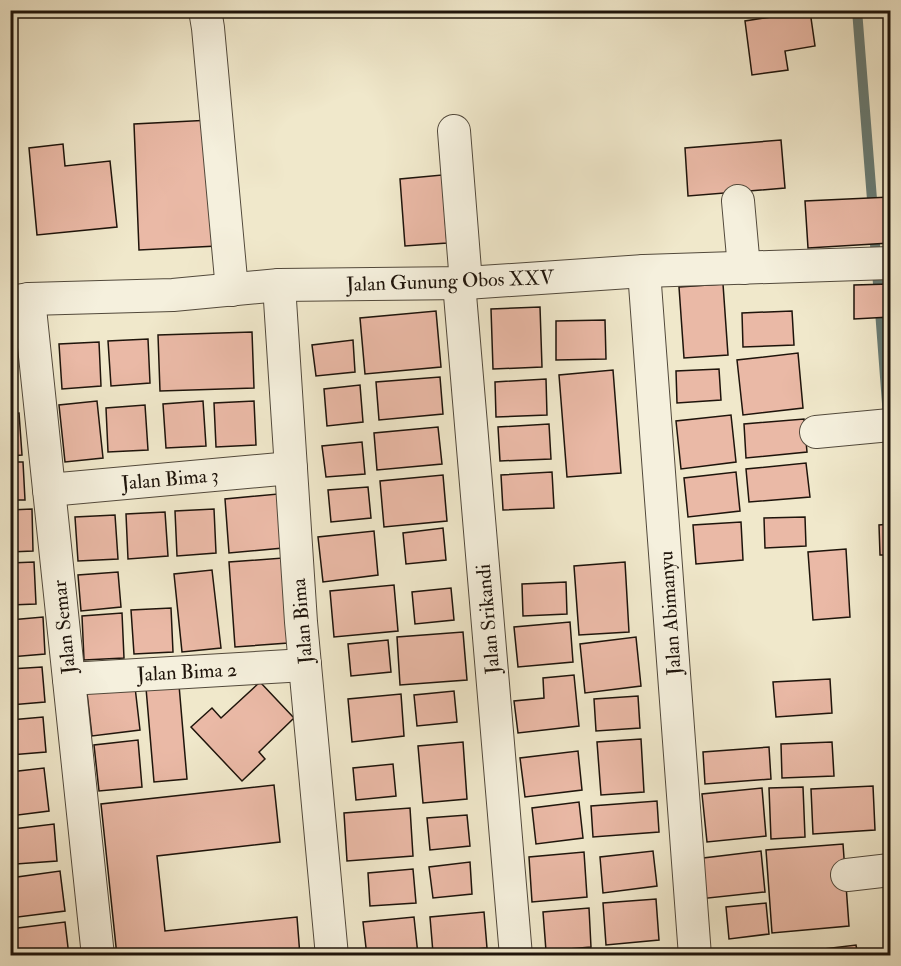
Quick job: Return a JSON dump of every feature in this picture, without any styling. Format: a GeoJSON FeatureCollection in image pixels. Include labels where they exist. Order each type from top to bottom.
{"type":"FeatureCollection","features":[{"type":"Feature","properties":{"kind":"street"},"geometry":{"type":"LineString","coordinates":[[205,10],[232,290]]}},
{"type":"Feature","properties":{"kind":"street","name":"Jalan Srikandi"},"geometry":{"type":"LineString","coordinates":[[454,130],[463,283],[516,956]]}},
{"type":"Feature","properties":{"kind":"street"},"geometry":{"type":"LineString","coordinates":[[738,201],[744,268]]}},
{"type":"Feature","properties":{"kind":"street","name":"Jalan Gunung Obos XXV"},"geometry":{"type":"LineString","coordinates":[[20,301],[173,295],[279,285],[463,283],[644,271],[891,263]]}},
{"type":"Feature","properties":{"kind":"street","name":"Jalan Abimanyu"},"geometry":{"type":"LineString","coordinates":[[644,271],[696,956]]}},
{"type":"Feature","properties":{"kind":"street","name":"Jalan Bima"},"geometry":{"type":"LineString","coordinates":[[279,285],[305,665],[332,956]]}},
{"type":"Feature","properties":{"kind":"street","name":"Jalan Semar"},"geometry":{"type":"LineString","coordinates":[[20,301],[49,490],[98,956]]}},
{"type":"Feature","properties":{"kind":"street"},"geometry":{"type":"LineString","coordinates":[[816,432],[891,426]]}},
{"type":"Feature","properties":{"kind":"street","name":"Jalan Bima 3"},"geometry":{"type":"LineString","coordinates":[[49,490],[291,468]]}},
{"type":"Feature","properties":{"kind":"street","name":"Jalan Bima 2"},"geometry":{"type":"LineString","coordinates":[[69,679],[305,665]]}},
{"type":"Feature","properties":{"kind":"street"},"geometry":{"type":"LineString","coordinates":[[847,875],[891,870]]}},
{"type":"Feature","properties":{"kind":"building"},"geometry":{"type":"Polygon","coordinates":[[[810,11],[815,46],[785,51],[788,70],[752,75],[745,21],[810,11]]]}},
{"type":"Feature","properties":{"kind":"building"},"geometry":{"type":"Polygon","coordinates":[[[211,120],[217,246],[139,250],[134,124],[211,120]]]}},
{"type":"Feature","properties":{"kind":"building"},"geometry":{"type":"Polygon","coordinates":[[[781,140],[785,188],[688,196],[685,148],[781,140]]]}},
{"type":"Feature","properties":{"kind":"building"},"geometry":{"type":"Polygon","coordinates":[[[63,144],[65,166],[110,161],[117,227],[37,235],[29,148],[63,144]]]}},
{"type":"Feature","properties":{"kind":"building"},"geometry":{"type":"Polygon","coordinates":[[[442,175],[447,243],[405,246],[400,179],[442,175]]]}},
{"type":"Feature","properties":{"kind":"building"},"geometry":{"type":"Polygon","coordinates":[[[890,197],[890,243],[808,248],[805,201],[890,197]]]}},
{"type":"Feature","properties":{"kind":"building"},"geometry":{"type":"Polygon","coordinates":[[[723,284],[728,355],[684,358],[679,287],[723,284]]]}},
{"type":"Feature","properties":{"kind":"building"},"geometry":{"type":"Polygon","coordinates":[[[890,284],[890,317],[854,319],[854,285],[890,284]]]}},
{"type":"Feature","properties":{"kind":"building"},"geometry":{"type":"Polygon","coordinates":[[[540,307],[542,367],[493,369],[491,309],[540,307]]]}},
{"type":"Feature","properties":{"kind":"building"},"geometry":{"type":"Polygon","coordinates":[[[436,311],[441,367],[365,374],[360,318],[436,311]]]}},
{"type":"Feature","properties":{"kind":"building"},"geometry":{"type":"Polygon","coordinates":[[[792,311],[794,345],[743,347],[742,313],[792,311]]]}},
{"type":"Feature","properties":{"kind":"building"},"geometry":{"type":"Polygon","coordinates":[[[605,320],[606,359],[556,360],[556,321],[605,320]]]}},
{"type":"Feature","properties":{"kind":"building"},"geometry":{"type":"Polygon","coordinates":[[[252,332],[254,388],[160,391],[158,335],[252,332]]]}},
{"type":"Feature","properties":{"kind":"building"},"geometry":{"type":"Polygon","coordinates":[[[148,339],[150,383],[111,386],[108,341],[148,339]]]}},
{"type":"Feature","properties":{"kind":"building"},"geometry":{"type":"Polygon","coordinates":[[[353,340],[355,372],[316,376],[312,345],[353,340]]]}},
{"type":"Feature","properties":{"kind":"building"},"geometry":{"type":"Polygon","coordinates":[[[99,342],[101,386],[62,389],[59,344],[99,342]]]}},
{"type":"Feature","properties":{"kind":"building"},"geometry":{"type":"Polygon","coordinates":[[[798,353],[803,408],[743,415],[737,360],[798,353]]]}},
{"type":"Feature","properties":{"kind":"building"},"geometry":{"type":"Polygon","coordinates":[[[10,364],[13,364],[15,406],[10,406],[10,364]]]}},
{"type":"Feature","properties":{"kind":"building"},"geometry":{"type":"Polygon","coordinates":[[[719,369],[721,400],[677,403],[676,371],[719,369]]]}},
{"type":"Feature","properties":{"kind":"building"},"geometry":{"type":"Polygon","coordinates":[[[613,370],[621,473],[567,477],[559,375],[613,370]]]}},
{"type":"Feature","properties":{"kind":"building"},"geometry":{"type":"Polygon","coordinates":[[[440,377],[443,414],[379,420],[376,382],[440,377]]]}},
{"type":"Feature","properties":{"kind":"building"},"geometry":{"type":"Polygon","coordinates":[[[546,379],[547,415],[496,417],[495,382],[546,379]]]}},
{"type":"Feature","properties":{"kind":"building"},"geometry":{"type":"Polygon","coordinates":[[[360,385],[363,422],[327,426],[324,389],[360,385]]]}},
{"type":"Feature","properties":{"kind":"building"},"geometry":{"type":"Polygon","coordinates":[[[97,401],[103,458],[65,462],[59,405],[97,401]]]}},
{"type":"Feature","properties":{"kind":"building"},"geometry":{"type":"Polygon","coordinates":[[[203,401],[206,446],[166,448],[163,404],[203,401]]]}},
{"type":"Feature","properties":{"kind":"building"},"geometry":{"type":"Polygon","coordinates":[[[254,401],[256,445],[216,447],[214,403],[254,401]]]}},
{"type":"Feature","properties":{"kind":"building"},"geometry":{"type":"Polygon","coordinates":[[[145,405],[148,450],[108,452],[106,408],[145,405]]]}},
{"type":"Feature","properties":{"kind":"building"},"geometry":{"type":"Polygon","coordinates":[[[19,413],[22,455],[10,456],[10,414],[19,413]]]}},
{"type":"Feature","properties":{"kind":"building"},"geometry":{"type":"Polygon","coordinates":[[[731,415],[736,462],[681,469],[676,421],[731,415]]]}},
{"type":"Feature","properties":{"kind":"building"},"geometry":{"type":"Polygon","coordinates":[[[804,419],[807,452],[746,458],[744,424],[804,419]]]}},
{"type":"Feature","properties":{"kind":"building"},"geometry":{"type":"Polygon","coordinates":[[[549,424],[551,459],[500,461],[498,427],[549,424]]]}},
{"type":"Feature","properties":{"kind":"building"},"geometry":{"type":"Polygon","coordinates":[[[438,427],[442,464],[377,470],[374,433],[438,427]]]}},
{"type":"Feature","properties":{"kind":"building"},"geometry":{"type":"Polygon","coordinates":[[[362,442],[365,474],[326,477],[322,446],[362,442]]]}},
{"type":"Feature","properties":{"kind":"building"},"geometry":{"type":"Polygon","coordinates":[[[10,462],[23,462],[25,500],[10,500],[10,462]]]}},
{"type":"Feature","properties":{"kind":"building"},"geometry":{"type":"Polygon","coordinates":[[[806,463],[810,497],[749,502],[746,469],[806,463]]]}},
{"type":"Feature","properties":{"kind":"building"},"geometry":{"type":"Polygon","coordinates":[[[552,472],[554,508],[503,510],[501,475],[552,472]]]}},
{"type":"Feature","properties":{"kind":"building"},"geometry":{"type":"Polygon","coordinates":[[[736,472],[740,511],[688,517],[684,478],[736,472]]]}},
{"type":"Feature","properties":{"kind":"building"},"geometry":{"type":"Polygon","coordinates":[[[443,475],[447,521],[384,527],[380,481],[443,475]]]}},
{"type":"Feature","properties":{"kind":"building"},"geometry":{"type":"Polygon","coordinates":[[[368,487],[371,518],[331,522],[328,490],[368,487]]]}},
{"type":"Feature","properties":{"kind":"building"},"geometry":{"type":"Polygon","coordinates":[[[278,494],[283,548],[229,553],[225,499],[278,494]]]}},
{"type":"Feature","properties":{"kind":"building"},"geometry":{"type":"Polygon","coordinates":[[[32,509],[33,551],[10,552],[10,510],[32,509]]]}},
{"type":"Feature","properties":{"kind":"building"},"geometry":{"type":"Polygon","coordinates":[[[214,509],[216,553],[177,556],[175,511],[214,509]]]}},
{"type":"Feature","properties":{"kind":"building"},"geometry":{"type":"Polygon","coordinates":[[[165,512],[168,556],[128,559],[126,514],[165,512]]]}},
{"type":"Feature","properties":{"kind":"building"},"geometry":{"type":"Polygon","coordinates":[[[115,515],[118,559],[78,561],[75,517],[115,515]]]}},
{"type":"Feature","properties":{"kind":"building"},"geometry":{"type":"Polygon","coordinates":[[[805,517],[806,546],[765,548],[764,518],[805,517]]]}},
{"type":"Feature","properties":{"kind":"building"},"geometry":{"type":"Polygon","coordinates":[[[741,522],[743,560],[696,564],[693,525],[741,522]]]}},
{"type":"Feature","properties":{"kind":"building"},"geometry":{"type":"Polygon","coordinates":[[[890,524],[890,555],[880,555],[879,525],[890,524]]]}},
{"type":"Feature","properties":{"kind":"building"},"geometry":{"type":"Polygon","coordinates":[[[443,528],[446,560],[406,564],[403,533],[443,528]]]}},
{"type":"Feature","properties":{"kind":"building"},"geometry":{"type":"Polygon","coordinates":[[[374,531],[378,575],[323,582],[318,537],[374,531]]]}},
{"type":"Feature","properties":{"kind":"building"},"geometry":{"type":"Polygon","coordinates":[[[846,549],[850,617],[813,620],[808,552],[846,549]]]}},
{"type":"Feature","properties":{"kind":"building"},"geometry":{"type":"Polygon","coordinates":[[[283,558],[288,643],[235,647],[229,562],[283,558]]]}},
{"type":"Feature","properties":{"kind":"building"},"geometry":{"type":"Polygon","coordinates":[[[34,562],[36,604],[10,605],[10,563],[34,562]]]}},
{"type":"Feature","properties":{"kind":"building"},"geometry":{"type":"Polygon","coordinates":[[[625,562],[629,632],[579,635],[574,566],[625,562]]]}},
{"type":"Feature","properties":{"kind":"building"},"geometry":{"type":"Polygon","coordinates":[[[212,570],[221,648],[182,652],[174,574],[212,570]]]}},
{"type":"Feature","properties":{"kind":"building"},"geometry":{"type":"Polygon","coordinates":[[[118,572],[121,607],[81,611],[78,575],[118,572]]]}},
{"type":"Feature","properties":{"kind":"building"},"geometry":{"type":"Polygon","coordinates":[[[566,582],[567,614],[523,616],[522,584],[566,582]]]}},
{"type":"Feature","properties":{"kind":"building"},"geometry":{"type":"Polygon","coordinates":[[[394,585],[398,631],[334,637],[330,591],[394,585]]]}},
{"type":"Feature","properties":{"kind":"building"},"geometry":{"type":"Polygon","coordinates":[[[451,588],[454,620],[415,624],[412,592],[451,588]]]}},
{"type":"Feature","properties":{"kind":"building"},"geometry":{"type":"Polygon","coordinates":[[[171,608],[173,652],[134,654],[131,610],[171,608]]]}},
{"type":"Feature","properties":{"kind":"building"},"geometry":{"type":"Polygon","coordinates":[[[122,613],[124,658],[84,660],[82,616],[122,613]]]}},
{"type":"Feature","properties":{"kind":"building"},"geometry":{"type":"Polygon","coordinates":[[[43,617],[45,654],[10,657],[10,620],[43,617]]]}},
{"type":"Feature","properties":{"kind":"building"},"geometry":{"type":"Polygon","coordinates":[[[570,622],[573,662],[518,667],[514,627],[570,622]]]}},
{"type":"Feature","properties":{"kind":"building"},"geometry":{"type":"Polygon","coordinates":[[[463,632],[467,680],[400,685],[397,637],[463,632]]]}},
{"type":"Feature","properties":{"kind":"building"},"geometry":{"type":"Polygon","coordinates":[[[636,637],[641,686],[585,693],[580,644],[636,637]]]}},
{"type":"Feature","properties":{"kind":"building"},"geometry":{"type":"Polygon","coordinates":[[[388,640],[391,672],[351,676],[348,644],[388,640]]]}},
{"type":"Feature","properties":{"kind":"building"},"geometry":{"type":"Polygon","coordinates":[[[42,667],[45,702],[10,705],[10,669],[42,667]]]}},
{"type":"Feature","properties":{"kind":"building"},"geometry":{"type":"Polygon","coordinates":[[[574,675],[579,726],[518,733],[514,701],[544,698],[543,678],[574,675]]]}},
{"type":"Feature","properties":{"kind":"building"},"geometry":{"type":"Polygon","coordinates":[[[830,679],[832,713],[776,717],[773,682],[830,679]]]}},
{"type":"Feature","properties":{"kind":"building"},"geometry":{"type":"Polygon","coordinates":[[[260,682],[294,718],[259,752],[265,759],[242,781],[191,727],[212,708],[221,718],[260,682]]]}},
{"type":"Feature","properties":{"kind":"building"},"geometry":{"type":"Polygon","coordinates":[[[179,685],[187,779],[154,782],[146,688],[179,685]]]}},
{"type":"Feature","properties":{"kind":"building"},"geometry":{"type":"Polygon","coordinates":[[[135,687],[140,730],[92,736],[87,693],[135,687]]]}},
{"type":"Feature","properties":{"kind":"building"},"geometry":{"type":"Polygon","coordinates":[[[454,691],[457,722],[417,726],[414,695],[454,691]]]}},
{"type":"Feature","properties":{"kind":"building"},"geometry":{"type":"Polygon","coordinates":[[[401,694],[404,736],[352,742],[348,699],[401,694]]]}},
{"type":"Feature","properties":{"kind":"building"},"geometry":{"type":"Polygon","coordinates":[[[638,696],[640,728],[596,731],[594,699],[638,696]]]}},
{"type":"Feature","properties":{"kind":"building"},"geometry":{"type":"Polygon","coordinates":[[[43,717],[46,752],[10,755],[10,720],[43,717]]]}},
{"type":"Feature","properties":{"kind":"building"},"geometry":{"type":"Polygon","coordinates":[[[641,739],[644,792],[601,795],[597,742],[641,739]]]}},
{"type":"Feature","properties":{"kind":"building"},"geometry":{"type":"Polygon","coordinates":[[[138,740],[142,787],[99,791],[94,745],[138,740]]]}},
{"type":"Feature","properties":{"kind":"building"},"geometry":{"type":"Polygon","coordinates":[[[463,742],[467,799],[423,803],[418,746],[463,742]]]}},
{"type":"Feature","properties":{"kind":"building"},"geometry":{"type":"Polygon","coordinates":[[[832,742],[834,776],[782,778],[781,744],[832,742]]]}},
{"type":"Feature","properties":{"kind":"building"},"geometry":{"type":"Polygon","coordinates":[[[769,747],[771,779],[705,784],[703,752],[769,747]]]}},
{"type":"Feature","properties":{"kind":"building"},"geometry":{"type":"Polygon","coordinates":[[[578,751],[582,790],[525,797],[520,758],[578,751]]]}},
{"type":"Feature","properties":{"kind":"building"},"geometry":{"type":"Polygon","coordinates":[[[393,764],[396,796],[356,800],[353,768],[393,764]]]}},
{"type":"Feature","properties":{"kind":"building"},"geometry":{"type":"Polygon","coordinates":[[[44,768],[49,811],[10,816],[10,772],[44,768]]]}},
{"type":"Feature","properties":{"kind":"building"},"geometry":{"type":"Polygon","coordinates":[[[274,785],[280,842],[157,856],[165,931],[297,917],[300,956],[117,956],[101,804],[274,785]]]}},
{"type":"Feature","properties":{"kind":"building"},"geometry":{"type":"Polygon","coordinates":[[[873,786],[875,830],[813,834],[811,789],[873,786]]]}},
{"type":"Feature","properties":{"kind":"building"},"geometry":{"type":"Polygon","coordinates":[[[803,787],[805,837],[771,839],[769,788],[803,787]]]}},
{"type":"Feature","properties":{"kind":"building"},"geometry":{"type":"Polygon","coordinates":[[[762,788],[766,836],[707,842],[702,794],[762,788]]]}},
{"type":"Feature","properties":{"kind":"building"},"geometry":{"type":"Polygon","coordinates":[[[657,801],[659,832],[593,837],[591,806],[657,801]]]}},
{"type":"Feature","properties":{"kind":"building"},"geometry":{"type":"Polygon","coordinates":[[[579,802],[583,838],[536,844],[532,808],[579,802]]]}},
{"type":"Feature","properties":{"kind":"building"},"geometry":{"type":"Polygon","coordinates":[[[410,808],[413,856],[347,861],[344,813],[410,808]]]}},
{"type":"Feature","properties":{"kind":"building"},"geometry":{"type":"Polygon","coordinates":[[[467,815],[470,846],[430,850],[427,818],[467,815]]]}},
{"type":"Feature","properties":{"kind":"building"},"geometry":{"type":"Polygon","coordinates":[[[54,824],[57,861],[16,864],[13,829],[54,824]]]}},
{"type":"Feature","properties":{"kind":"building"},"geometry":{"type":"Polygon","coordinates":[[[843,844],[849,926],[772,933],[766,850],[843,844]]]}},
{"type":"Feature","properties":{"kind":"building"},"geometry":{"type":"Polygon","coordinates":[[[653,851],[657,886],[603,893],[600,857],[653,851]]]}},
{"type":"Feature","properties":{"kind":"building"},"geometry":{"type":"Polygon","coordinates":[[[761,851],[765,892],[699,899],[695,859],[761,851]]]}},
{"type":"Feature","properties":{"kind":"building"},"geometry":{"type":"Polygon","coordinates":[[[584,852],[587,897],[532,902],[529,857],[584,852]]]}},
{"type":"Feature","properties":{"kind":"building"},"geometry":{"type":"Polygon","coordinates":[[[470,862],[472,894],[433,898],[429,867],[470,862]]]}},
{"type":"Feature","properties":{"kind":"building"},"geometry":{"type":"Polygon","coordinates":[[[413,869],[416,903],[370,906],[368,873],[413,869]]]}},
{"type":"Feature","properties":{"kind":"building"},"geometry":{"type":"Polygon","coordinates":[[[60,871],[65,911],[10,918],[10,878],[60,871]]]}},
{"type":"Feature","properties":{"kind":"building"},"geometry":{"type":"Polygon","coordinates":[[[656,899],[659,940],[606,945],[603,903],[656,899]]]}},
{"type":"Feature","properties":{"kind":"building"},"geometry":{"type":"Polygon","coordinates":[[[766,903],[769,934],[729,939],[726,907],[766,903]]]}},
{"type":"Feature","properties":{"kind":"building"},"geometry":{"type":"Polygon","coordinates":[[[589,908],[591,947],[546,951],[543,912],[589,908]]]}},
{"type":"Feature","properties":{"kind":"building"},"geometry":{"type":"Polygon","coordinates":[[[484,912],[487,948],[433,953],[430,917],[484,912]]]}},
{"type":"Feature","properties":{"kind":"building"},"geometry":{"type":"Polygon","coordinates":[[[414,917],[418,955],[367,956],[363,922],[414,917]]]}},
{"type":"Feature","properties":{"kind":"building"},"geometry":{"type":"Polygon","coordinates":[[[65,922],[69,956],[10,956],[10,929],[65,922]]]}},
{"type":"Feature","properties":{"kind":"building"},"geometry":{"type":"Polygon","coordinates":[[[856,945],[858,956],[791,956],[791,953],[856,945]]]}},
{"type":"Feature","properties":{"kind":"building"},"geometry":{"type":"Polygon","coordinates":[[[778,950],[778,956],[734,956],[778,950]]]}},
{"type":"Feature","properties":{"kind":"building"},"geometry":{"type":"Polygon","coordinates":[[[657,951],[658,956],[615,956],[615,953],[657,951]]]}},
{"type":"Feature","properties":{"kind":"waterway"},"geometry":{"type":"LineString","coordinates":[[857,10],[873,212]]}},
{"type":"Feature","properties":{"kind":"waterway"},"geometry":{"type":"LineString","coordinates":[[874,231],[890,443]]}}]}
